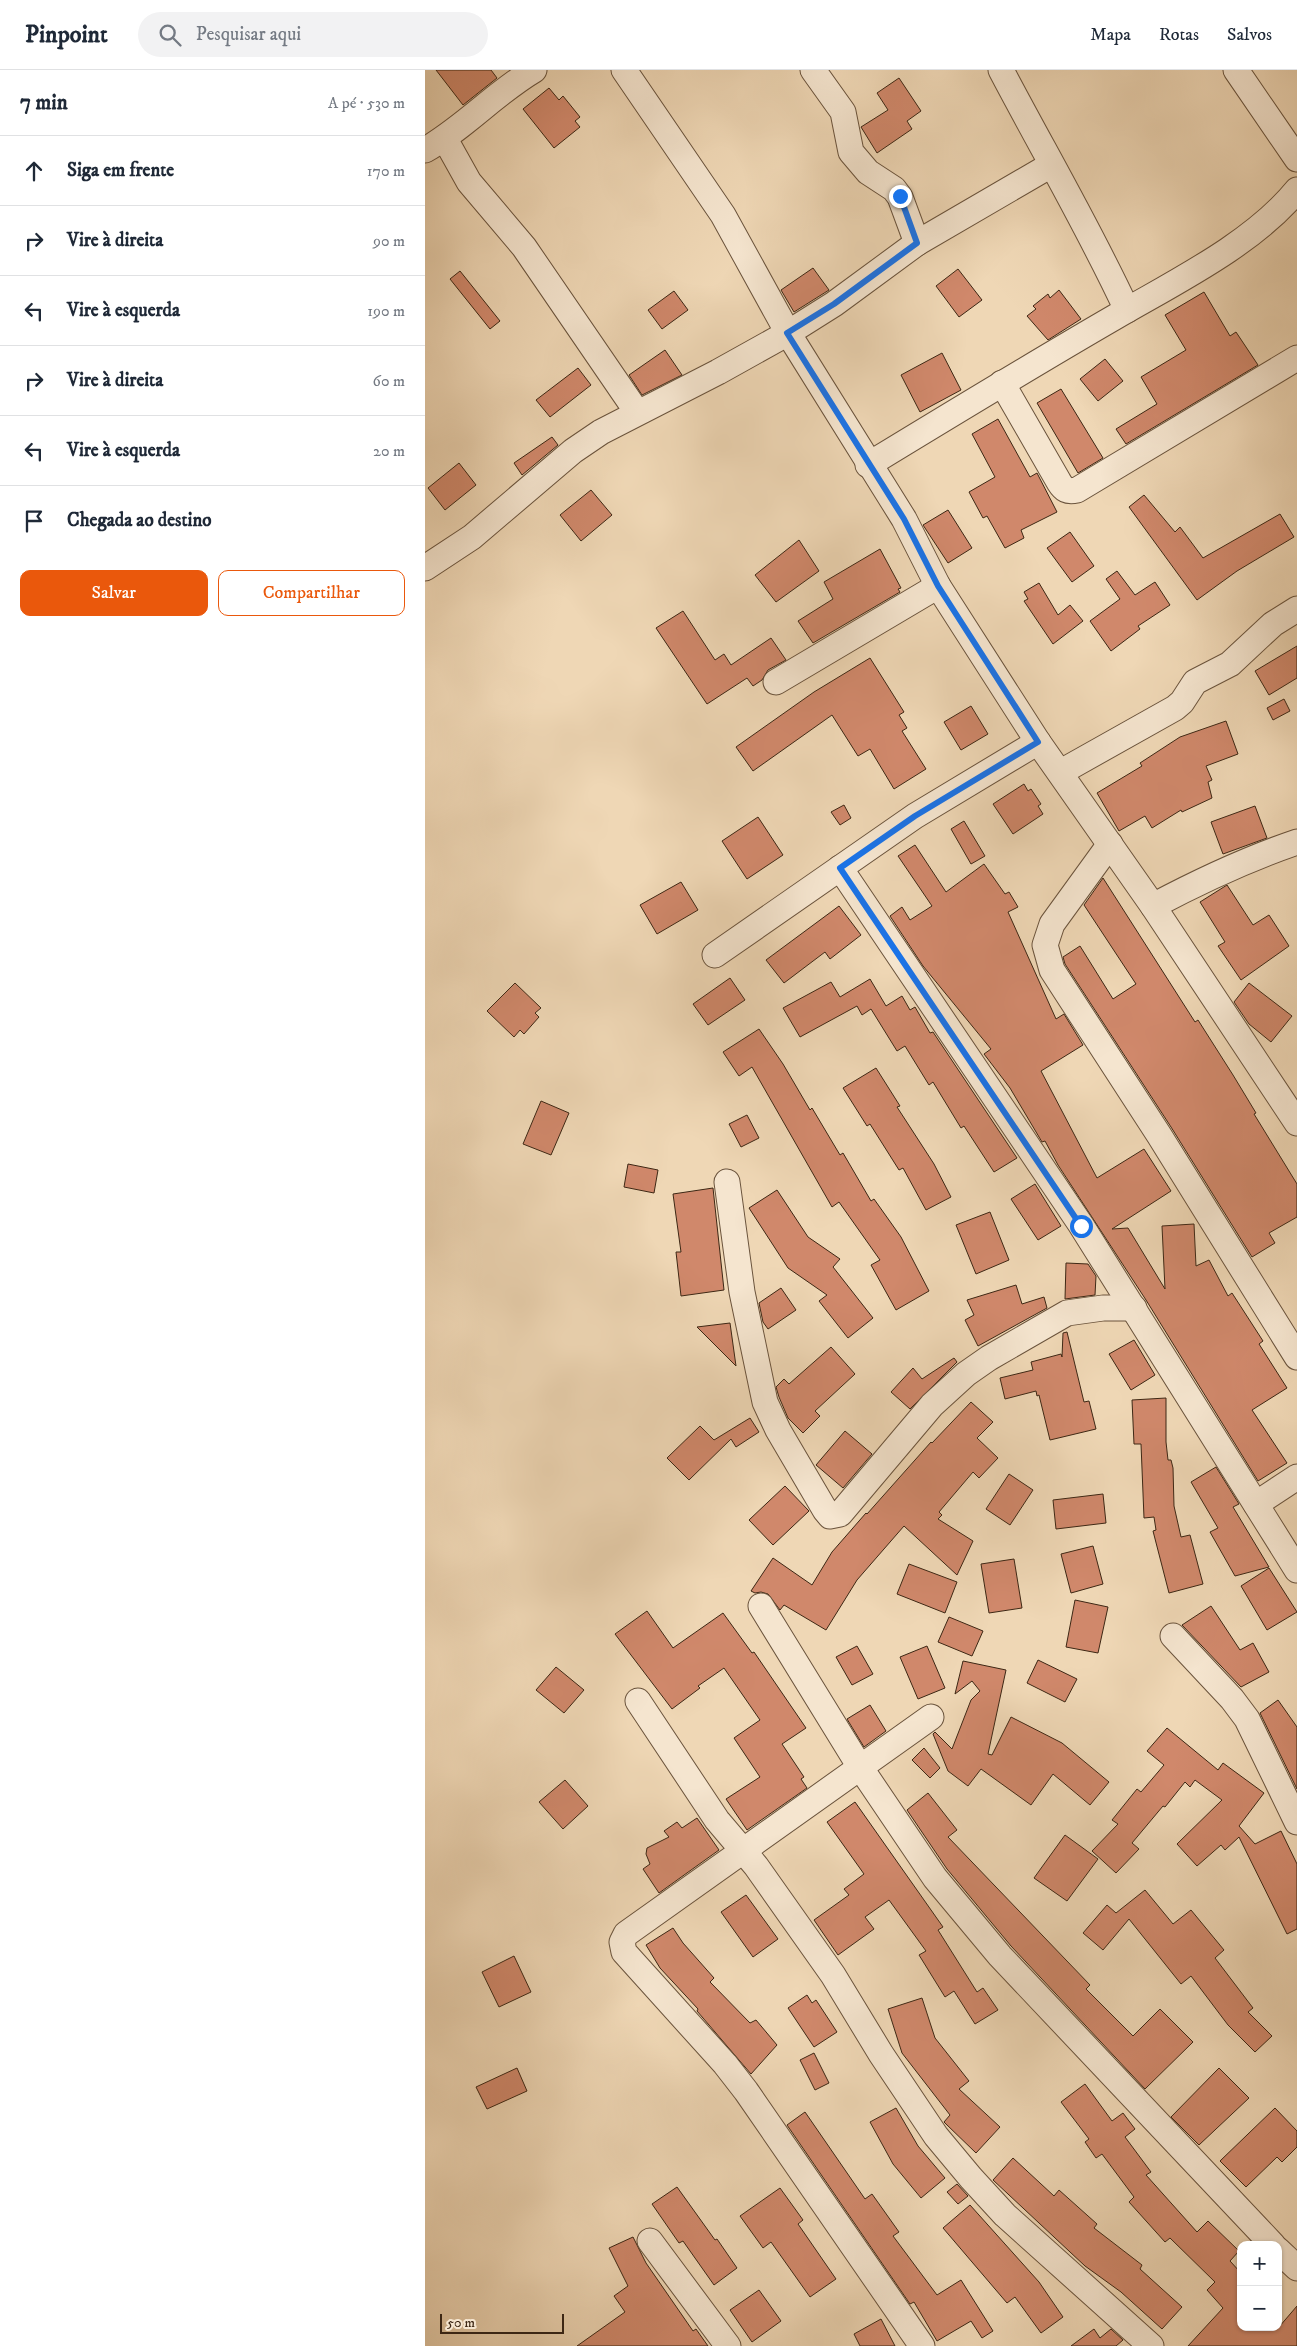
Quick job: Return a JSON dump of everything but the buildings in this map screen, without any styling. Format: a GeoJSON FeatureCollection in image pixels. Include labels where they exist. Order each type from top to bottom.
{"type":"FeatureCollection","features":[{"type":"Feature","properties":{"kind":"street"},"geometry":{"type":"LineString","coordinates":[[533,70],[513,82],[435,144],[524,247],[637,412]]}},
{"type":"Feature","properties":{"kind":"street"},"geometry":{"type":"LineString","coordinates":[[624,70],[723,215],[787,333],[868,465],[904,519],[938,586],[1038,742],[1061,772],[1153,906],[1297,1123]]}},
{"type":"Feature","properties":{"kind":"street"},"geometry":{"type":"LineString","coordinates":[[813,70],[843,112],[851,152],[868,172],[894,189],[900,196],[917,243]]}},
{"type":"Feature","properties":{"kind":"street"},"geometry":{"type":"LineString","coordinates":[[1001,70],[1051,165],[1091,233],[1127,310]]}},
{"type":"Feature","properties":{"kind":"street"},"geometry":{"type":"LineString","coordinates":[[1236,70],[1297,159]]}},
{"type":"Feature","properties":{"kind":"street"},"geometry":{"type":"LineString","coordinates":[[425,568],[472,537],[573,451],[601,432],[718,372],[787,333],[834,304],[917,243],[1051,165]]}},
{"type":"Feature","properties":{"kind":"street"},"geometry":{"type":"LineString","coordinates":[[868,465],[1238,242],[1265,222],[1297,190]]}},
{"type":"Feature","properties":{"kind":"street"},"geometry":{"type":"LineString","coordinates":[[1002,383],[1064,490],[1071,492],[1297,358]]}},
{"type":"Feature","properties":{"kind":"street"},"geometry":{"type":"LineString","coordinates":[[776,682],[938,586]]}},
{"type":"Feature","properties":{"kind":"street"},"geometry":{"type":"LineString","coordinates":[[1061,772],[1175,708],[1183,702],[1195,682],[1239,657],[1273,624],[1297,609]]}},
{"type":"Feature","properties":{"kind":"street"},"geometry":{"type":"LineString","coordinates":[[715,955],[915,816],[1038,742]]}},
{"type":"Feature","properties":{"kind":"street"},"geometry":{"type":"LineString","coordinates":[[1153,906],[1204,879],[1261,854],[1297,842]]}},
{"type":"Feature","properties":{"kind":"street"},"geometry":{"type":"LineString","coordinates":[[1110,844],[1052,924],[1045,946],[1051,970],[1164,1143],[1297,1356]]}},
{"type":"Feature","properties":{"kind":"street"},"geometry":{"type":"LineString","coordinates":[[840,868],[1081,1226],[1297,1570]]}},
{"type":"Feature","properties":{"kind":"street"},"geometry":{"type":"LineString","coordinates":[[727,1182],[743,1292],[765,1402],[778,1430],[830,1516],[840,1514],[932,1405],[974,1368],[1067,1313],[1103,1308],[1134,1308]]}},
{"type":"Feature","properties":{"kind":"street"},"geometry":{"type":"LineString","coordinates":[[1256,1504],[1297,1477]]}},
{"type":"Feature","properties":{"kind":"street"},"geometry":{"type":"LineString","coordinates":[[761,1606],[860,1767],[935,1878],[1000,1956],[1269,2241]]}},
{"type":"Feature","properties":{"kind":"street"},"geometry":{"type":"LineString","coordinates":[[1173,1636],[1247,1719],[1297,1822]]}},
{"type":"Feature","properties":{"kind":"street"},"geometry":{"type":"LineString","coordinates":[[638,1701],[717,1820],[743,1851],[833,1974],[881,2054],[936,2136],[971,2178],[1005,2214],[1151,2346]]}},
{"type":"Feature","properties":{"kind":"street"},"geometry":{"type":"LineString","coordinates":[[922,2346],[746,2091],[621,1947],[626,1934],[931,1717]]}},
{"type":"Feature","properties":{"kind":"street"},"geometry":{"type":"LineString","coordinates":[[650,2241],[728,2346]]}},
{"type":"Feature","properties":{"kind":"street"},"geometry":{"type":"LineString","coordinates":[[1282,2254],[1297,2268]]}},
{"type":"Feature","properties":{"kind":"route"},"geometry":{"type":"LineString","coordinates":[[900,196],[917,243],[834,304],[787,333],[868,465],[904,519],[938,586],[1038,742],[915,816],[840,868],[1081,1226]]}}]}
